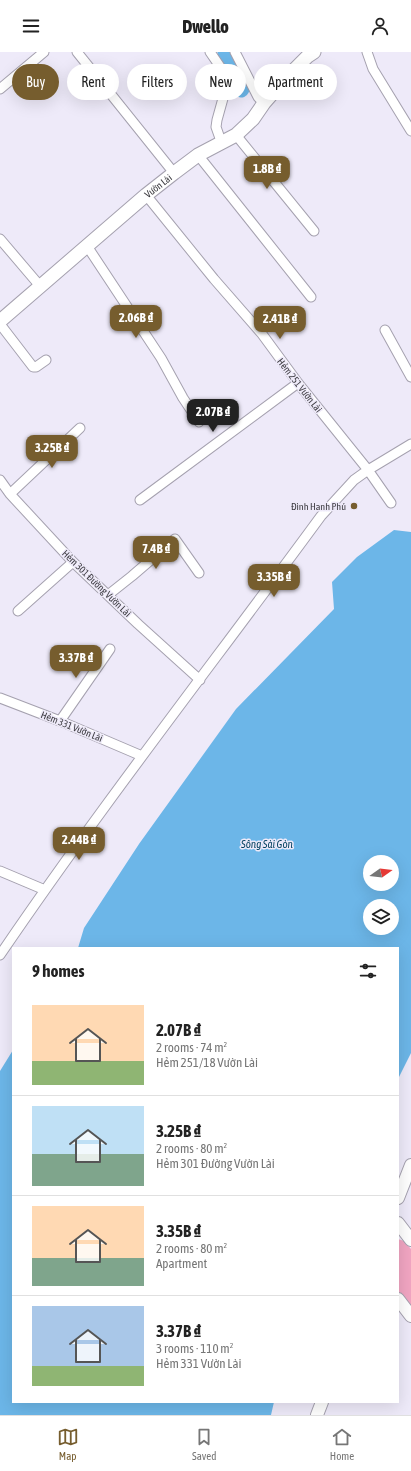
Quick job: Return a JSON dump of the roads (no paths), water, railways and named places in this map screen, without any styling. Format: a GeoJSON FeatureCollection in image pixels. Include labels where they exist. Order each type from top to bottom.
{"type":"FeatureCollection","features":[{"type":"Feature","properties":{"kind":"main road","name":"Vườn Lài"},"geometry":{"type":"LineString","coordinates":[[0,321],[146,194],[198,155],[222,144],[236,135],[253,119],[264,103],[286,78],[314,52]]}},
{"type":"Feature","properties":{"kind":"street"},"geometry":{"type":"LineString","coordinates":[[0,89],[44,52]]}},
{"type":"Feature","properties":{"kind":"street"},"geometry":{"type":"LineString","coordinates":[[77,52],[174,173]]}},
{"type":"Feature","properties":{"kind":"street"},"geometry":{"type":"LineString","coordinates":[[210,52],[223,71],[227,84],[216,120],[216,127],[222,144]]}},
{"type":"Feature","properties":{"kind":"street"},"geometry":{"type":"LineString","coordinates":[[235,52],[256,94],[264,103]]}},
{"type":"Feature","properties":{"kind":"street"},"geometry":{"type":"LineString","coordinates":[[367,52],[373,69],[411,131]]}},
{"type":"Feature","properties":{"kind":"street"},"geometry":{"type":"LineString","coordinates":[[236,135],[314,231]]}},
{"type":"Feature","properties":{"kind":"street"},"geometry":{"type":"LineString","coordinates":[[198,155],[311,297]]}},
{"type":"Feature","properties":{"kind":"street","name":"Hẻm 251 Vườn Lài"},"geometry":{"type":"LineString","coordinates":[[146,194],[214,279],[262,334],[298,383],[368,470],[391,503]]}},
{"type":"Feature","properties":{"kind":"street"},"geometry":{"type":"LineString","coordinates":[[0,239],[40,286]]}},
{"type":"Feature","properties":{"kind":"street"},"geometry":{"type":"LineString","coordinates":[[87,246],[161,358],[183,398],[199,422]]}},
{"type":"Feature","properties":{"kind":"street"},"geometry":{"type":"LineString","coordinates":[[0,324],[33,367],[36,367],[46,360]]}},
{"type":"Feature","properties":{"kind":"street"},"geometry":{"type":"LineString","coordinates":[[386,330],[411,377]]}},
{"type":"Feature","properties":{"kind":"street"},"geometry":{"type":"LineString","coordinates":[[140,500],[298,383]]}},
{"type":"Feature","properties":{"kind":"street"},"geometry":{"type":"LineString","coordinates":[[10,494],[80,428]]}},
{"type":"Feature","properties":{"kind":"street"},"geometry":{"type":"LineString","coordinates":[[0,955],[142,756],[321,516],[354,480],[411,444]]}},
{"type":"Feature","properties":{"kind":"street","name":"Hẻm 301 Đường Vườn Lài"},"geometry":{"type":"LineString","coordinates":[[1,482],[10,494],[74,562],[200,680]]}},
{"type":"Feature","properties":{"kind":"street"},"geometry":{"type":"LineString","coordinates":[[108,594],[132,576],[175,539],[199,572]]}},
{"type":"Feature","properties":{"kind":"street"},"geometry":{"type":"LineString","coordinates":[[18,611],[74,562]]}},
{"type":"Feature","properties":{"kind":"street"},"geometry":{"type":"LineString","coordinates":[[60,720],[110,649]]}},
{"type":"Feature","properties":{"kind":"street","name":"Hẻm 331 Vườn Lài"},"geometry":{"type":"LineString","coordinates":[[0,698],[60,720],[142,756]]}},
{"type":"Feature","properties":{"kind":"street"},"geometry":{"type":"LineString","coordinates":[[0,871],[45,890]]}},
{"type":"Feature","properties":{"kind":"street"},"geometry":{"type":"LineString","coordinates":[[399,1195],[411,1165]]}},
{"type":"Feature","properties":{"kind":"street"},"geometry":{"type":"LineString","coordinates":[[399,1224],[411,1240]]}},
{"type":"Feature","properties":{"kind":"street"},"geometry":{"type":"LineString","coordinates":[[399,1300],[411,1316]]}},
{"type":"Feature","properties":{"kind":"street"},"geometry":{"type":"LineString","coordinates":[[317,1415],[322,1403]]}},
{"type":"Feature","properties":{"kind":"water","name":"Sông Sài Gòn"},"geometry":{"type":"Polygon","coordinates":[[[394,530],[411,532],[411,1053],[399,1077],[399,947],[78,947],[84,928],[139,844],[236,709],[334,609],[332,582],[357,557],[394,530]]]}},
{"type":"Feature","properties":{"kind":"water"},"geometry":{"type":"Polygon","coordinates":[[[12,1052],[12,1403],[274,1403],[271,1415],[0,1415],[0,1071],[12,1052]]]}},
{"type":"Feature","properties":{"kind":"waterway"},"geometry":{"type":"LineString","coordinates":[[226,52],[231,64]]}},
{"type":"Feature","properties":{"kind":"place","name":"Đình Hanh Phú"},"geometry":{"type":"Point","coordinates":[354,506]}}]}
